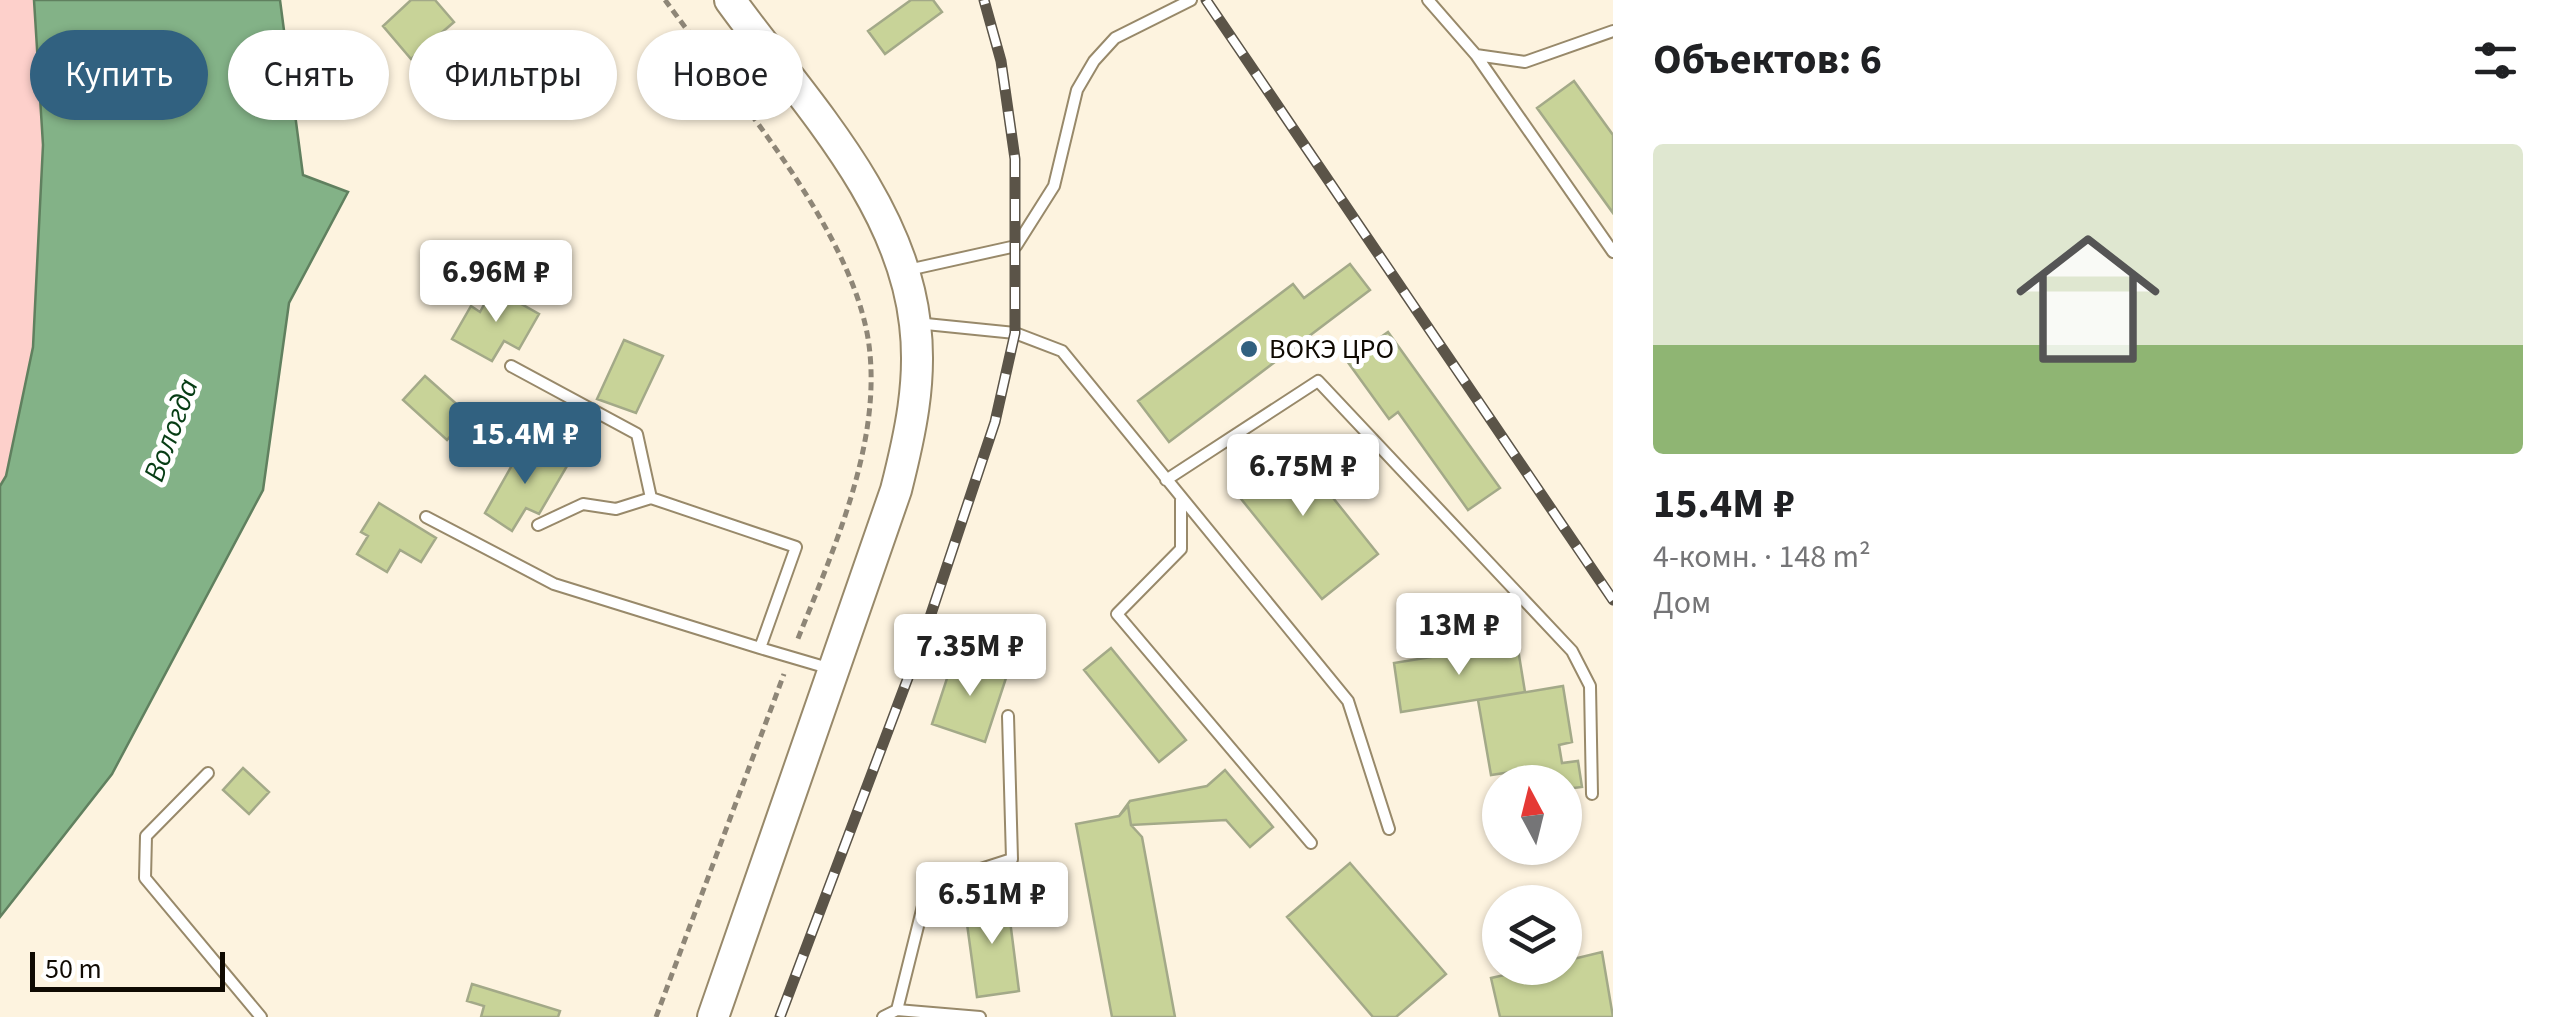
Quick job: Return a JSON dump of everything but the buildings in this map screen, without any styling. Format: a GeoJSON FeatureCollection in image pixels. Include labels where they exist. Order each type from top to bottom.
{"type":"FeatureCollection","features":[{"type":"Feature","properties":{"kind":"main road"},"geometry":{"type":"LineString","coordinates":[[713,1017],[834,670],[908,443],[916,401],[915,322],[902,271],[857,177],[730,0]]}},
{"type":"Feature","properties":{"kind":"lane"},"geometry":{"type":"LineString","coordinates":[[902,271],[1016,246],[1054,186],[1077,90],[1094,61],[1116,38],[1191,0]]}},
{"type":"Feature","properties":{"kind":"lane"},"geometry":{"type":"LineString","coordinates":[[1428,0],[1476,54],[1613,252]]}},
{"type":"Feature","properties":{"kind":"lane"},"geometry":{"type":"LineString","coordinates":[[1476,54],[1525,62],[1613,31]]}},
{"type":"Feature","properties":{"kind":"lane"},"geometry":{"type":"LineString","coordinates":[[915,322],[1016,334],[1062,351],[1348,700],[1389,829]]}},
{"type":"Feature","properties":{"kind":"lane"},"geometry":{"type":"LineString","coordinates":[[512,366],[638,434],[651,498]]}},
{"type":"Feature","properties":{"kind":"lane"},"geometry":{"type":"LineString","coordinates":[[1166,480],[1318,380],[1572,651],[1590,686],[1592,794]]}},
{"type":"Feature","properties":{"kind":"lane"},"geometry":{"type":"LineString","coordinates":[[538,525],[583,504],[616,509],[651,498],[796,547],[760,648]]}},
{"type":"Feature","properties":{"kind":"lane"},"geometry":{"type":"LineString","coordinates":[[1181,499],[1180,550],[1118,614],[1312,842]]}},
{"type":"Feature","properties":{"kind":"lane"},"geometry":{"type":"LineString","coordinates":[[426,517],[554,584],[834,670]]}},
{"type":"Feature","properties":{"kind":"lane"},"geometry":{"type":"LineString","coordinates":[[897,1010],[928,886],[1012,859],[1008,716]]}},
{"type":"Feature","properties":{"kind":"lane"},"geometry":{"type":"LineString","coordinates":[[208,773],[146,836],[145,878],[261,1017]]}},
{"type":"Feature","properties":{"kind":"lane"},"geometry":{"type":"LineString","coordinates":[[883,1017],[897,1010],[980,1017]]}},
{"type":"Feature","properties":{"kind":"path"},"geometry":{"type":"LineString","coordinates":[[656,1017],[834,549],[866,432],[871,356],[864,316],[818,213],[665,0]]}},
{"type":"Feature","properties":{"kind":"shaded area"},"geometry":{"type":"Polygon","coordinates":[[[0,0],[34,0],[30,120],[41,120],[43,145],[33,347],[6,476],[0,486],[0,0]]]}},
{"type":"Feature","properties":{"kind":"water","name":"Вологда"},"geometry":{"type":"Polygon","coordinates":[[[34,0],[280,0],[284,30],[228,30],[228,120],[296,120],[303,175],[348,192],[289,303],[263,490],[112,774],[0,917],[0,486],[6,476],[33,347],[41,120],[208,120],[208,30],[36,30],[34,0]]]}},
{"type":"Feature","properties":{"kind":"railway"},"geometry":{"type":"LineString","coordinates":[[780,1017],[923,638],[995,422],[1015,333],[1015,159],[1001,61],[984,0]]}},
{"type":"Feature","properties":{"kind":"railway"},"geometry":{"type":"LineString","coordinates":[[1206,0],[1613,600]]}},
{"type":"Feature","properties":{"kind":"place","name":"ВОКЭ ЦРО"},"geometry":{"type":"Point","coordinates":[1249,349]}}]}
